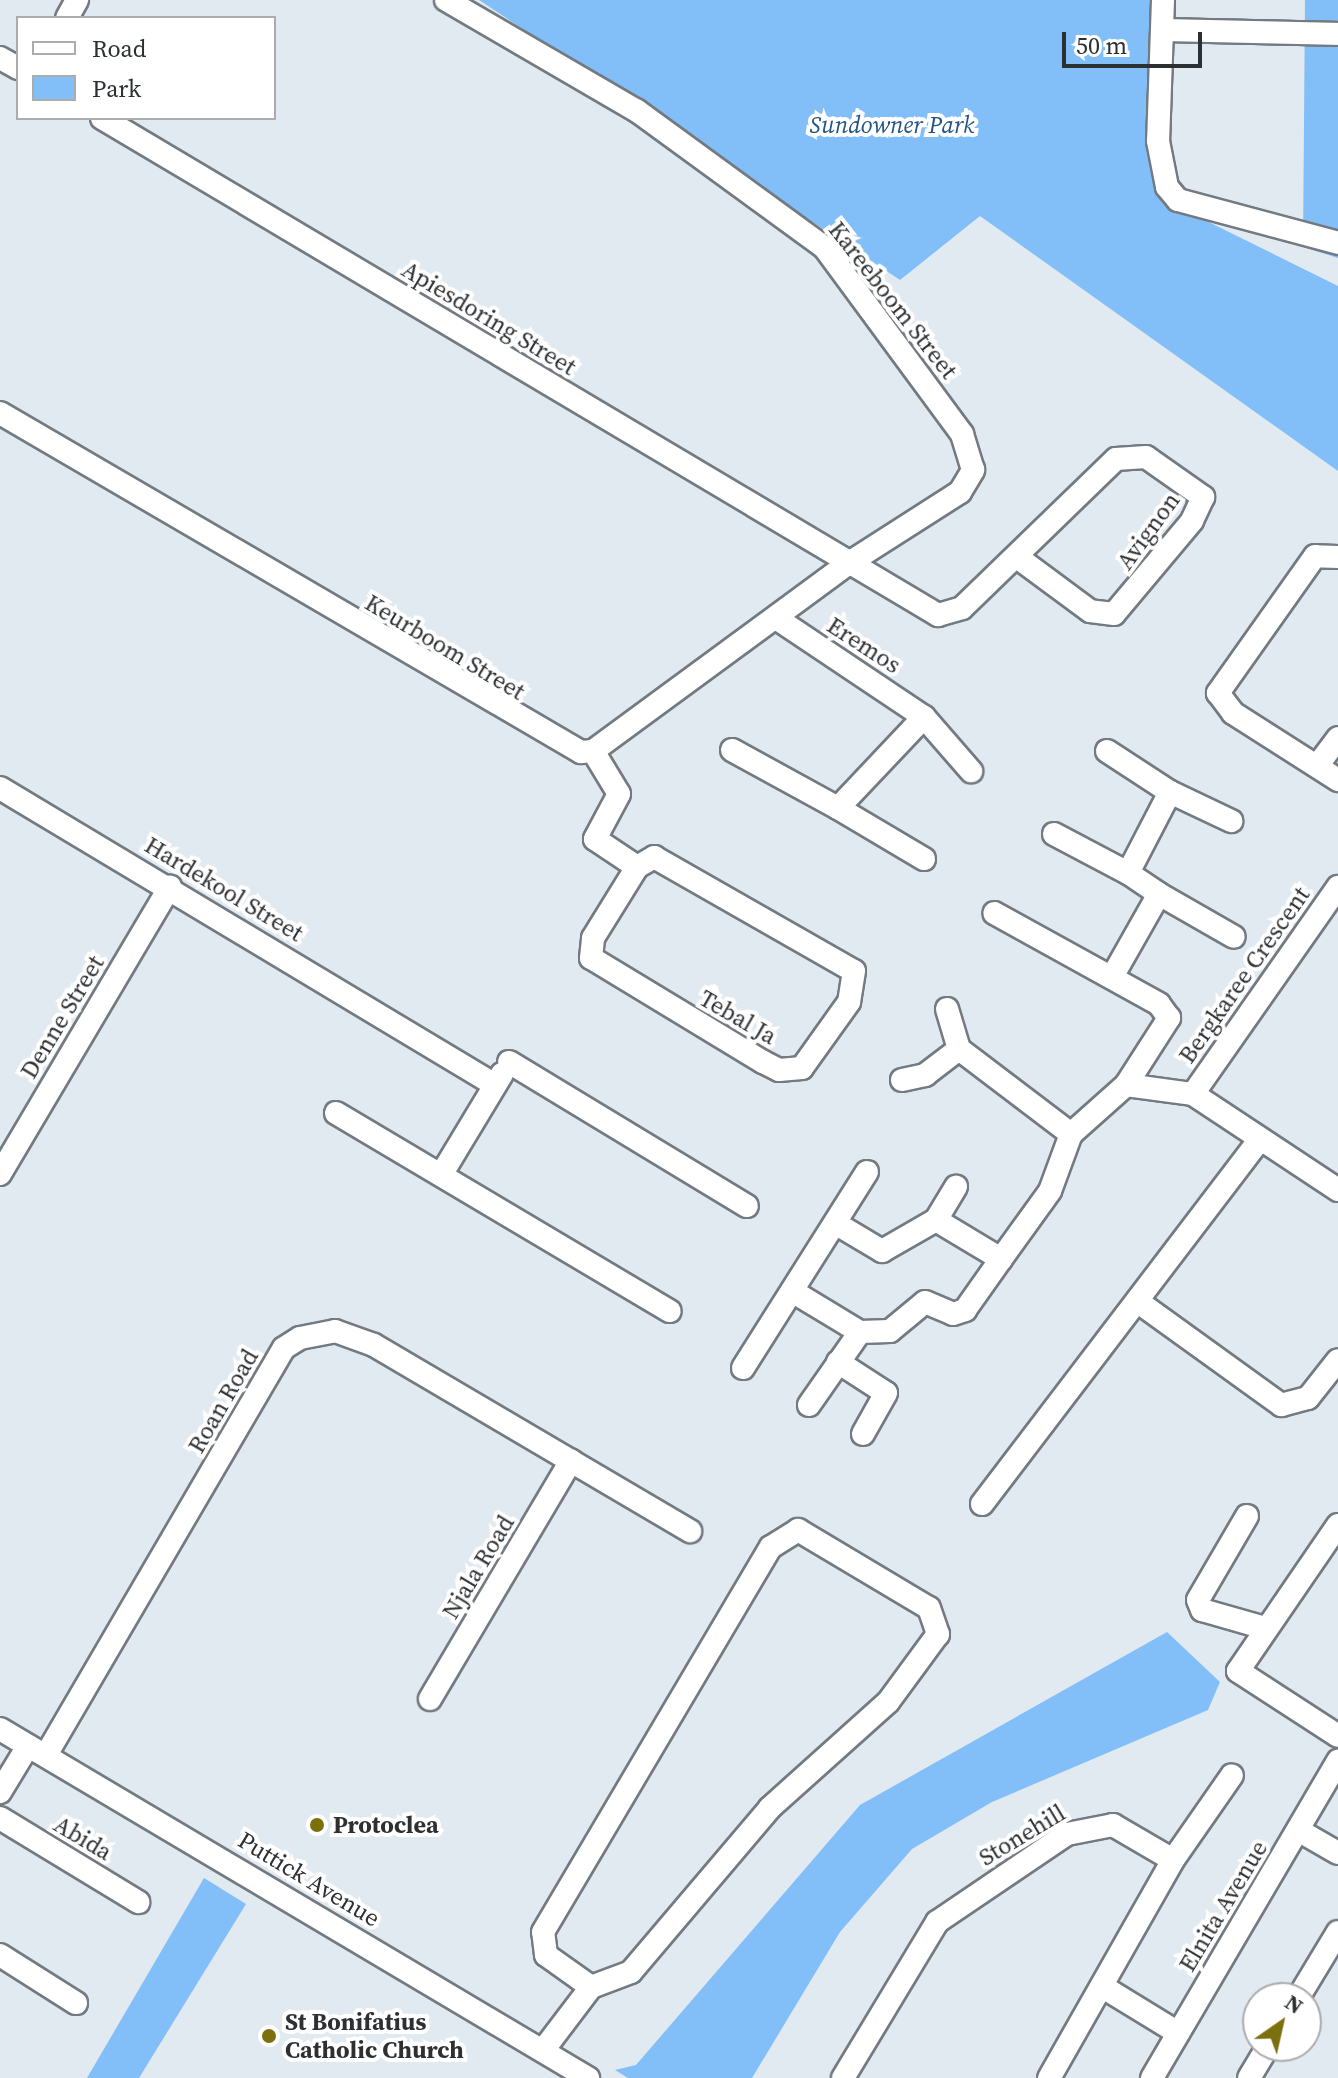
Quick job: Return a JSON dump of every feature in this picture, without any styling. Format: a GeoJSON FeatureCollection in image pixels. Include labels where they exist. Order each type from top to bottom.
{"type":"FeatureCollection","features":[{"type":"Feature","properties":{"kind":"street","name":"Kareeboom Street"},"geometry":{"type":"LineString","coordinates":[[446,0],[637,111],[793,219],[844,273],[962,434],[973,470],[960,492],[849,563]]}},
{"type":"Feature","properties":{"kind":"street"},"geometry":{"type":"LineString","coordinates":[[1163,0],[1158,141],[1167,187],[1178,200],[1338,243]]}},
{"type":"Feature","properties":{"kind":"street"},"geometry":{"type":"LineString","coordinates":[[1164,30],[1338,34]]}},
{"type":"Feature","properties":{"kind":"street","name":"Apiesdoring Street"},"geometry":{"type":"LineString","coordinates":[[105,120],[849,563]]}},
{"type":"Feature","properties":{"kind":"street","name":"Keurboom Street"},"geometry":{"type":"LineString","coordinates":[[0,413],[548,738],[593,751]]}},
{"type":"Feature","properties":{"kind":"street","name":"Avignon"},"geometry":{"type":"LineString","coordinates":[[849,563],[912,605],[946,615],[1017,557],[1129,455],[1146,457],[1203,497],[1192,521],[1114,614],[1090,611],[1017,557]]}},
{"type":"Feature","properties":{"kind":"street"},"geometry":{"type":"LineString","coordinates":[[1338,557],[1315,556],[1218,693],[1233,713],[1338,780]]}},
{"type":"Feature","properties":{"kind":"street"},"geometry":{"type":"LineString","coordinates":[[637,867],[595,839],[619,794],[593,751],[849,563]]}},
{"type":"Feature","properties":{"kind":"street","name":"Eremos"},"geometry":{"type":"LineString","coordinates":[[776,618],[924,717],[971,771]]}},
{"type":"Feature","properties":{"kind":"street"},"geometry":{"type":"LineString","coordinates":[[838,808],[924,717]]}},
{"type":"Feature","properties":{"kind":"street"},"geometry":{"type":"LineString","coordinates":[[1317,766],[1338,738]]}},
{"type":"Feature","properties":{"kind":"street"},"geometry":{"type":"LineString","coordinates":[[732,750],[924,859]]}},
{"type":"Feature","properties":{"kind":"street"},"geometry":{"type":"LineString","coordinates":[[1107,751],[1170,792],[1231,821]]}},
{"type":"Feature","properties":{"kind":"street","name":"Hardekool Street"},"geometry":{"type":"LineString","coordinates":[[0,788],[422,1037],[495,1085]]}},
{"type":"Feature","properties":{"kind":"street"},"geometry":{"type":"LineString","coordinates":[[1128,873],[1170,792]]}},
{"type":"Feature","properties":{"kind":"street"},"geometry":{"type":"LineString","coordinates":[[1054,834],[1128,873],[1234,937]]}},
{"type":"Feature","properties":{"kind":"street","name":"Tebal Ja"},"geometry":{"type":"LineString","coordinates":[[649,858],[675,863],[850,967],[855,990],[802,1068],[779,1070],[763,1062],[591,958],[593,938],[637,867],[649,858]]}},
{"type":"Feature","properties":{"kind":"street","name":"Denne Street"},"geometry":{"type":"LineString","coordinates":[[0,1174],[170,887]]}},
{"type":"Feature","properties":{"kind":"street","name":"Bergkaree Crescent"},"geometry":{"type":"LineString","coordinates":[[1193,1094],[1338,887]]}},
{"type":"Feature","properties":{"kind":"street"},"geometry":{"type":"LineString","coordinates":[[1112,977],[1159,894]]}},
{"type":"Feature","properties":{"kind":"street"},"geometry":{"type":"LineString","coordinates":[[792,1291],[860,1332],[897,1328],[929,1301],[960,1313],[1050,1191],[1071,1134],[1126,1085],[1169,1015],[1112,977],[994,913]]}},
{"type":"Feature","properties":{"kind":"street"},"geometry":{"type":"LineString","coordinates":[[947,1009],[959,1049],[1071,1134]]}},
{"type":"Feature","properties":{"kind":"street"},"geometry":{"type":"LineString","coordinates":[[902,1080],[925,1075],[959,1049]]}},
{"type":"Feature","properties":{"kind":"street"},"geometry":{"type":"LineString","coordinates":[[441,1175],[511,1059],[747,1206]]}},
{"type":"Feature","properties":{"kind":"street"},"geometry":{"type":"LineString","coordinates":[[1126,1085],[1193,1094],[1338,1190]]}},
{"type":"Feature","properties":{"kind":"street"},"geometry":{"type":"LineString","coordinates":[[336,1113],[670,1311]]}},
{"type":"Feature","properties":{"kind":"street"},"geometry":{"type":"LineString","coordinates":[[982,1504],[1259,1140]]}},
{"type":"Feature","properties":{"kind":"street"},"geometry":{"type":"LineString","coordinates":[[743,1368],[867,1172]]}},
{"type":"Feature","properties":{"kind":"street"},"geometry":{"type":"LineString","coordinates":[[835,1223],[882,1251],[936,1220],[956,1187]]}},
{"type":"Feature","properties":{"kind":"street"},"geometry":{"type":"LineString","coordinates":[[936,1220],[1001,1259]]}},
{"type":"Feature","properties":{"kind":"street"},"geometry":{"type":"LineString","coordinates":[[1137,1301],[1281,1405],[1308,1398],[1338,1360]]}},
{"type":"Feature","properties":{"kind":"street","name":"Roan Road"},"geometry":{"type":"LineString","coordinates":[[37,1750],[284,1348],[300,1338],[335,1331],[374,1345],[690,1531]]}},
{"type":"Feature","properties":{"kind":"street"},"geometry":{"type":"LineString","coordinates":[[809,1405],[860,1332]]}},
{"type":"Feature","properties":{"kind":"street"},"geometry":{"type":"LineString","coordinates":[[838,1362],[886,1393],[863,1434]]}},
{"type":"Feature","properties":{"kind":"street","name":"Njala Road"},"geometry":{"type":"LineString","coordinates":[[430,1699],[571,1461]]}},
{"type":"Feature","properties":{"kind":"street"},"geometry":{"type":"LineString","coordinates":[[1247,1516],[1198,1600],[1202,1610],[1265,1628]]}},
{"type":"Feature","properties":{"kind":"street"},"geometry":{"type":"LineString","coordinates":[[1338,1525],[1238,1671],[1338,1736]]}},
{"type":"Feature","properties":{"kind":"street"},"geometry":{"type":"LineString","coordinates":[[544,2049],[591,1987],[631,1972],[770,1808],[911,1677],[938,1634],[929,1608],[798,1530],[779,1538],[543,1932],[546,1955],[591,1987]]}},
{"type":"Feature","properties":{"kind":"street","name":"Puttick Avenue"},"geometry":{"type":"LineString","coordinates":[[0,1729],[544,2049],[588,2078]]}},
{"type":"Feature","properties":{"kind":"street"},"geometry":{"type":"LineString","coordinates":[[0,1792],[37,1750]]}},
{"type":"Feature","properties":{"kind":"street","name":"Elnita Avenue"},"geometry":{"type":"LineString","coordinates":[[1152,2078],[1338,1761]]}},
{"type":"Feature","properties":{"kind":"street"},"geometry":{"type":"LineString","coordinates":[[1049,2078],[1173,1860],[1232,1775]]}},
{"type":"Feature","properties":{"kind":"street","name":"Abida"},"geometry":{"type":"LineString","coordinates":[[0,1818],[138,1902]]}},
{"type":"Feature","properties":{"kind":"street","name":"Stonehill"},"geometry":{"type":"LineString","coordinates":[[843,2078],[937,1922],[1010,1870],[1067,1834],[1104,1824],[1173,1860]]}},
{"type":"Feature","properties":{"kind":"street"},"geometry":{"type":"LineString","coordinates":[[1298,1830],[1338,1853]]}},
{"type":"Feature","properties":{"kind":"street"},"geometry":{"type":"LineString","coordinates":[[1308,1982],[1338,1932]]}},
{"type":"Feature","properties":{"kind":"street"},"geometry":{"type":"LineString","coordinates":[[0,1955],[76,2003]]}},
{"type":"Feature","properties":{"kind":"street"},"geometry":{"type":"LineString","coordinates":[[1103,1987],[1178,2033]]}},
{"type":"Feature","properties":{"kind":"green space","name":"Sundowner Park"},"geometry":{"type":"Polygon","coordinates":[[[479,0],[1153,0],[1156,196],[1338,286],[1338,471],[980,216],[900,280],[479,0]]]}},
{"type":"Feature","properties":{"kind":"green space"},"geometry":{"type":"Polygon","coordinates":[[[1305,0],[1338,0],[1338,258],[1303,247],[1305,0]]]}},
{"type":"Feature","properties":{"kind":"green space"},"geometry":{"type":"Polygon","coordinates":[[[1167,1632],[1220,1682],[1208,1710],[992,1802],[912,1849],[840,1932],[752,2078],[628,2078],[615,2070],[636,2065],[860,1805],[1167,1632]]]}},
{"type":"Feature","properties":{"kind":"green space"},"geometry":{"type":"Polygon","coordinates":[[[204,1878],[246,1904],[139,2078],[87,2078],[204,1878]]]}},
{"type":"Feature","properties":{"kind":"place","name":"Protoclea"},"geometry":{"type":"Point","coordinates":[317,1825]}},
{"type":"Feature","properties":{"kind":"place","name":"St Bonifatius Catholic Church"},"geometry":{"type":"Point","coordinates":[269,2036]}}]}
